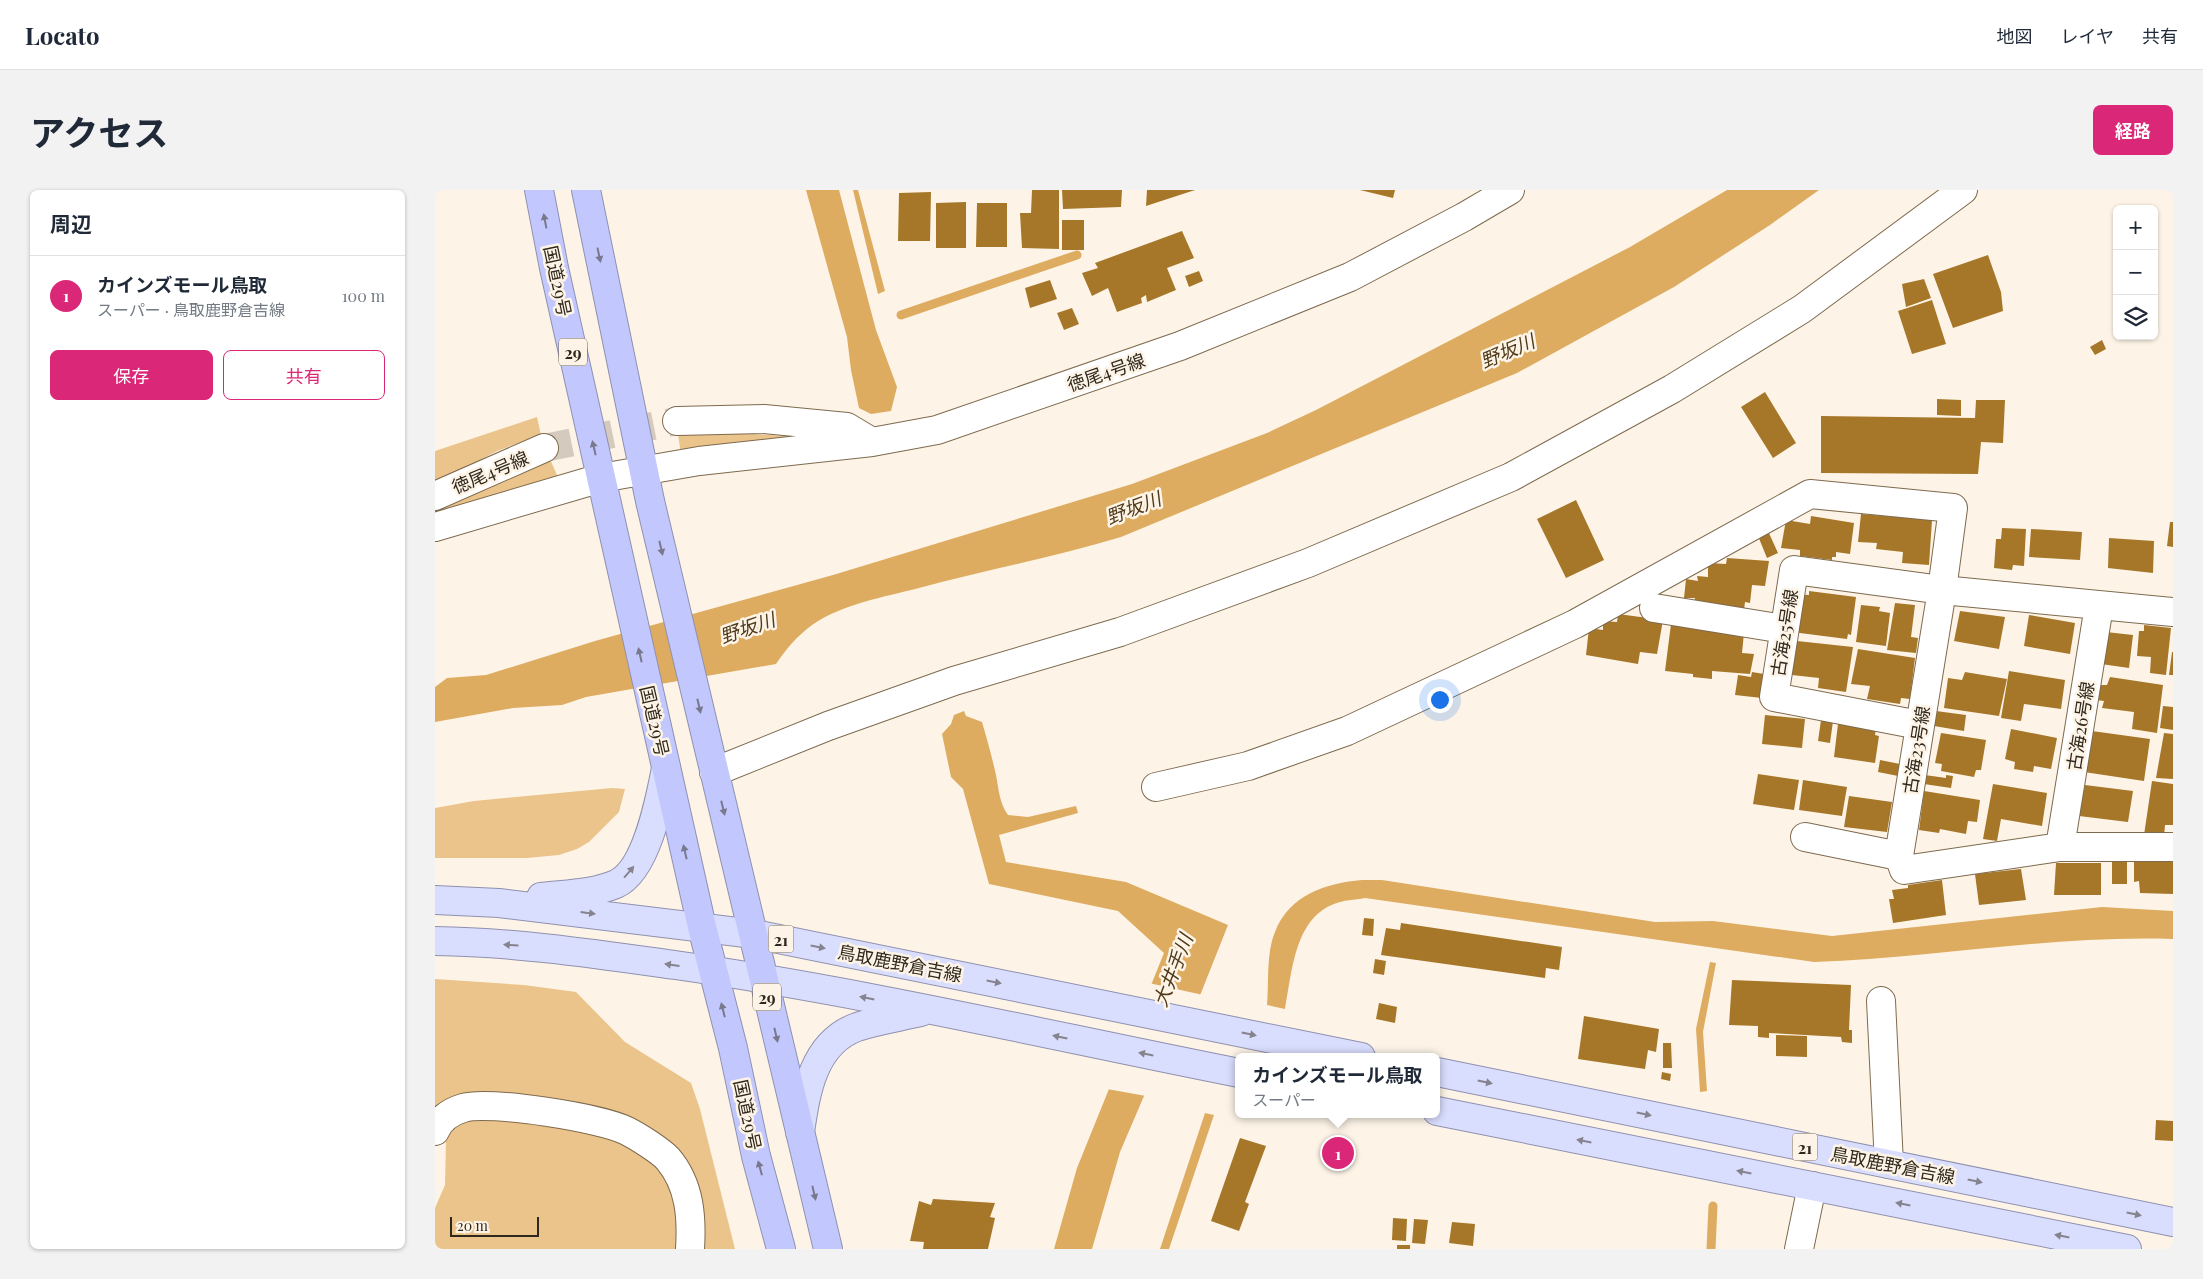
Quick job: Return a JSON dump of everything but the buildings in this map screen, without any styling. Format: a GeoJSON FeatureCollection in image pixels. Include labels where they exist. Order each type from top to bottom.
{"type":"FeatureCollection","features":[{"type":"Feature","properties":{"kind":"highway","name":"国道29号"},"geometry":{"type":"LineString","coordinates":[[539,190],[608,513],[664,761],[756,1156],[781,1249]]}},
{"type":"Feature","properties":{"kind":"highway","name":"29"},"geometry":{"type":"LineString","coordinates":[[586,190],[650,501],[828,1249]]}},
{"type":"Feature","properties":{"kind":"main road"},"geometry":{"type":"LineString","coordinates":[[499,903],[597,890],[618,883],[633,868],[647,842],[657,813],[664,761]]}},
{"type":"Feature","properties":{"kind":"main road","name":"鳥取鹿野倉吉線"},"geometry":{"type":"LineString","coordinates":[[435,900],[499,903],[754,934],[1123,1007],[1342,1053]]}},
{"type":"Feature","properties":{"kind":"main road"},"geometry":{"type":"LineString","coordinates":[[435,941],[547,948],[763,978],[929,1009],[1108,1047],[1235,1071]]}},
{"type":"Feature","properties":{"kind":"main road"},"geometry":{"type":"LineString","coordinates":[[800,1134],[806,1095],[815,1068],[826,1049],[837,1038],[856,1028],[929,1009]]}},
{"type":"Feature","properties":{"kind":"main road","name":"鳥取鹿野倉吉線"},"geometry":{"type":"LineString","coordinates":[[1440,1073],[2173,1222]]}},
{"type":"Feature","properties":{"kind":"main road","name":"鳥取鹿野倉吉線"},"geometry":{"type":"LineString","coordinates":[[1440,1113],[2127,1249]]}},
{"type":"Feature","properties":{"kind":"street","name":"徳尾4号線"},"geometry":{"type":"LineString","coordinates":[[435,527],[601,478],[699,461],[872,442],[937,430],[1180,346],[1350,277],[1464,217],[1510,190]]}},
{"type":"Feature","properties":{"kind":"street"},"geometry":{"type":"LineString","coordinates":[[714,772],[828,726],[954,681],[1120,632],[1299,566],[1511,476],[1672,389],[1803,310],[1963,190]]}},
{"type":"Feature","properties":{"kind":"street"},"geometry":{"type":"LineString","coordinates":[[677,421],[764,419],[847,427],[872,442]]}},
{"type":"Feature","properties":{"kind":"street","name":"徳尾4号線"},"geometry":{"type":"LineString","coordinates":[[435,496],[544,448]]}},
{"type":"Feature","properties":{"kind":"street","name":"古海23号線"},"geometry":{"type":"LineString","coordinates":[[1156,787],[1248,766],[1347,731],[1575,624],[1810,494],[1953,508],[1899,856]]}},
{"type":"Feature","properties":{"kind":"street","name":"古海25号線"},"geometry":{"type":"LineString","coordinates":[[1919,725],[1774,698],[1784,629],[1794,570],[1941,590]]}},
{"type":"Feature","properties":{"kind":"street"},"geometry":{"type":"LineString","coordinates":[[1941,590],[2173,612]]}},
{"type":"Feature","properties":{"kind":"street","name":"古海26号線"},"geometry":{"type":"LineString","coordinates":[[2060,847],[2099,606]]}},
{"type":"Feature","properties":{"kind":"street"},"geometry":{"type":"LineString","coordinates":[[1654,608],[1784,629]]}},
{"type":"Feature","properties":{"kind":"street"},"geometry":{"type":"LineString","coordinates":[[1805,837],[1899,856],[1903,870],[2060,847],[2173,847]]}},
{"type":"Feature","properties":{"kind":"street"},"geometry":{"type":"LineString","coordinates":[[1881,1001],[1889,1164]]}},
{"type":"Feature","properties":{"kind":"street"},"geometry":{"type":"LineString","coordinates":[[435,1131],[439,1120],[463,1108],[487,1105],[594,1120],[627,1131],[667,1158],[680,1178],[690,1205],[690,1249]]}},
{"type":"Feature","properties":{"kind":"street"},"geometry":{"type":"LineString","coordinates":[[1799,1249],[1812,1186]]}},
{"type":"Feature","properties":{"kind":"shaded area"},"geometry":{"type":"Polygon","coordinates":[[[537,417],[541,435],[497,451],[435,484],[435,451],[537,417]]]}},
{"type":"Feature","properties":{"kind":"shaded area"},"geometry":{"type":"Polygon","coordinates":[[[678,434],[754,434],[838,439],[681,455],[678,434]]]}},
{"type":"Feature","properties":{"kind":"shaded area"},"geometry":{"type":"Polygon","coordinates":[[[550,459],[560,482],[435,515],[435,505],[550,459]]]}},
{"type":"Feature","properties":{"kind":"shaded area"},"geometry":{"type":"Polygon","coordinates":[[[612,788],[625,789],[619,812],[589,842],[577,849],[559,855],[527,858],[435,858],[435,808],[474,801],[612,788]]]}},
{"type":"Feature","properties":{"kind":"shaded area"},"geometry":{"type":"Polygon","coordinates":[[[435,979],[524,985],[576,992],[625,1042],[691,1083],[700,1109],[735,1249],[703,1249],[663,1138],[478,1093],[455,1096],[435,1108],[435,979]]]}},
{"type":"Feature","properties":{"kind":"shaded area"},"geometry":{"type":"Polygon","coordinates":[[[480,1117],[600,1134],[620,1140],[646,1156],[660,1171],[677,1199],[681,1249],[435,1249],[435,1208],[445,1185],[446,1141],[459,1120],[480,1117]]]}},
{"type":"Feature","properties":{"kind":"water"},"geometry":{"type":"Polygon","coordinates":[[[806,190],[839,190],[876,330],[897,387],[891,411],[871,414],[859,408],[851,370],[847,337],[806,190]]]}},
{"type":"Feature","properties":{"kind":"water"},"geometry":{"type":"Polygon","coordinates":[[[853,190],[858,190],[885,291],[878,294],[853,190]]]}},
{"type":"Feature","properties":{"kind":"water","name":"野坂川"},"geometry":{"type":"Polygon","coordinates":[[[1727,190],[1819,190],[1770,225],[1674,287],[1517,373],[1121,537],[850,606],[812,625],[792,643],[776,664],[586,697],[562,705],[513,708],[435,722],[435,687],[447,678],[486,675],[595,641],[833,575],[1132,484],[1267,433],[1316,410],[1630,247],[1727,190]]]}},
{"type":"Feature","properties":{"kind":"water","name":"大井手川"},"geometry":{"type":"Polygon","coordinates":[[[964,711],[966,716],[982,722],[1001,801],[1008,815],[1028,817],[1076,806],[1078,813],[999,835],[1006,862],[1126,882],[1228,925],[1201,993],[1144,1096],[1120,1152],[1092,1249],[1054,1249],[1077,1168],[1164,953],[1118,911],[989,884],[963,789],[951,777],[942,734],[951,724],[954,715],[964,711]]]}},
{"type":"Feature","properties":{"kind":"water"},"geometry":{"type":"Polygon","coordinates":[[[1362,880],[1382,880],[1655,922],[1713,921],[1832,936],[2102,907],[2173,911],[2173,939],[2083,940],[1859,960],[1814,962],[1365,898],[1334,904],[1321,911],[1310,922],[1297,949],[1285,1009],[1267,1005],[1270,949],[1281,919],[1299,900],[1310,893],[1335,884],[1362,880]]]}},
{"type":"Feature","properties":{"kind":"water"},"geometry":{"type":"Polygon","coordinates":[[[1710,962],[1716,963],[1703,1032],[1707,1091],[1700,1092],[1696,1029],[1710,962]]]}},
{"type":"Feature","properties":{"kind":"water"},"geometry":{"type":"Polygon","coordinates":[[[1205,1113],[1214,1115],[1169,1249],[1160,1249],[1205,1113]]]}},
{"type":"Feature","properties":{"kind":"pier"},"geometry":{"type":"Polygon","coordinates":[[[1149,983],[1203,995],[1146,1096],[1107,1089],[1149,983]]]}},
{"type":"Feature","properties":{"kind":"waterway"},"geometry":{"type":"LineString","coordinates":[[901,315],[1077,255]]}},
{"type":"Feature","properties":{"kind":"waterway"},"geometry":{"type":"LineString","coordinates":[[1711,1249],[1713,1206]]}},
{"type":"Feature","properties":{"kind":"tunnel"},"geometry":{"type":"LineString","coordinates":[[544,448],[677,421]]}},
{"type":"Feature","properties":{"kind":"place","name":"カインズモール鳥取"},"geometry":{"type":"Point","coordinates":[1338,1153]}}]}
